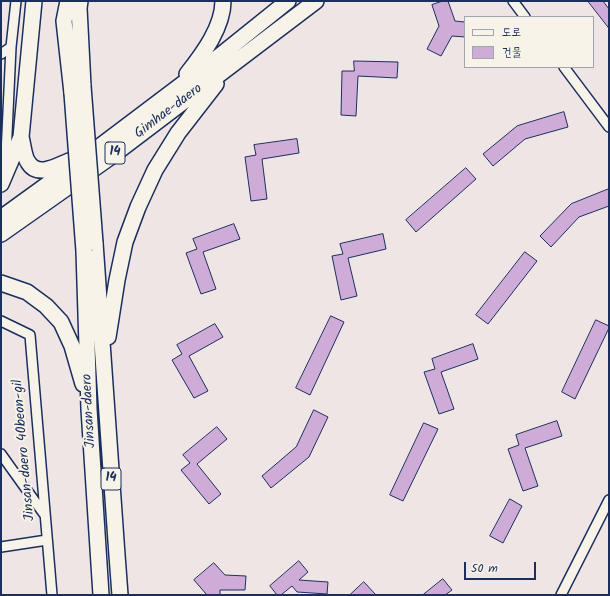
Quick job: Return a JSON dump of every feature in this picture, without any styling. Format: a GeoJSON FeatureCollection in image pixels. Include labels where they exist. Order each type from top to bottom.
{"type":"FeatureCollection","features":[{"type":"Feature","properties":{"kind":"main road"},"geometry":{"type":"LineString","coordinates":[[1,184],[21,137],[34,1]]}},
{"type":"Feature","properties":{"kind":"main road"},"geometry":{"type":"LineString","coordinates":[[68,1],[64,21],[77,89]]}},
{"type":"Feature","properties":{"kind":"main road"},"geometry":{"type":"LineString","coordinates":[[80,1],[77,89],[89,247],[104,363]]}},
{"type":"Feature","properties":{"kind":"main road"},"geometry":{"type":"LineString","coordinates":[[173,90],[196,63],[213,37],[223,9],[223,1]]}},
{"type":"Feature","properties":{"kind":"main road","name":"Gimhae-daero"},"geometry":{"type":"LineString","coordinates":[[1,218],[217,58],[288,1]]}},
{"type":"Feature","properties":{"kind":"main road","name":"Gimhae-daero"},"geometry":{"type":"LineString","coordinates":[[1,234],[108,158],[316,1]]}},
{"type":"Feature","properties":{"kind":"main road"},"geometry":{"type":"LineString","coordinates":[[104,363],[117,280],[125,242],[138,207],[155,170],[178,133],[227,68]]}},
{"type":"Feature","properties":{"kind":"main road"},"geometry":{"type":"LineString","coordinates":[[21,137],[27,162],[32,168],[41,171],[52,169],[98,147]]}},
{"type":"Feature","properties":{"kind":"main road","name":"Jinsan-daero"},"geometry":{"type":"LineString","coordinates":[[89,247],[89,409],[101,595]]}},
{"type":"Feature","properties":{"kind":"main road"},"geometry":{"type":"LineString","coordinates":[[1,283],[27,292],[46,306],[61,322],[72,346],[89,409]]}},
{"type":"Feature","properties":{"kind":"main road","name":"Jinsan-daero"},"geometry":{"type":"LineString","coordinates":[[104,363],[120,595]]}},
{"type":"Feature","properties":{"kind":"street"},"geometry":{"type":"LineString","coordinates":[[1,159],[6,155],[11,47],[16,1]]}},
{"type":"Feature","properties":{"kind":"street"},"geometry":{"type":"LineString","coordinates":[[513,1],[524,16]]}},
{"type":"Feature","properties":{"kind":"street"},"geometry":{"type":"LineString","coordinates":[[1,54],[11,47]]}},
{"type":"Feature","properties":{"kind":"street"},"geometry":{"type":"LineString","coordinates":[[565,68],[609,127]]}},
{"type":"Feature","properties":{"kind":"street","name":"Jinsan-daero 40beon-gil"},"geometry":{"type":"LineString","coordinates":[[1,321],[30,335],[52,595]]}},
{"type":"Feature","properties":{"kind":"street"},"geometry":{"type":"LineString","coordinates":[[1,454],[45,515]]}},
{"type":"Feature","properties":{"kind":"street"},"geometry":{"type":"LineString","coordinates":[[561,595],[609,500]]}},
{"type":"Feature","properties":{"kind":"street"},"geometry":{"type":"LineString","coordinates":[[1,547],[47,540]]}},
{"type":"Feature","properties":{"kind":"building"},"geometry":{"type":"Polygon","coordinates":[[[443,1],[448,1],[455,21],[464,22],[464,37],[452,36],[441,56],[427,49],[439,26],[432,5],[443,1]]]}},
{"type":"Feature","properties":{"kind":"building"},"geometry":{"type":"Polygon","coordinates":[[[588,1],[603,1],[609,9],[609,28],[588,1]]]}},
{"type":"Feature","properties":{"kind":"building"},"geometry":{"type":"Polygon","coordinates":[[[354,61],[398,62],[397,78],[358,76],[356,116],[341,115],[342,71],[354,71],[354,61]]]}},
{"type":"Feature","properties":{"kind":"building"},"geometry":{"type":"Polygon","coordinates":[[[564,112],[568,127],[525,139],[493,166],[483,154],[517,126],[564,112]]]}},
{"type":"Feature","properties":{"kind":"building"},"geometry":{"type":"Polygon","coordinates":[[[297,139],[299,153],[262,159],[267,199],[251,201],[245,157],[256,155],[254,145],[297,139]]]}},
{"type":"Feature","properties":{"kind":"building"},"geometry":{"type":"Polygon","coordinates":[[[466,168],[476,179],[416,232],[406,220],[466,168]]]}},
{"type":"Feature","properties":{"kind":"building"},"geometry":{"type":"Polygon","coordinates":[[[609,189],[609,206],[579,217],[551,247],[540,236],[571,204],[609,189]]]}},
{"type":"Feature","properties":{"kind":"building"},"geometry":{"type":"Polygon","coordinates":[[[234,224],[240,239],[203,252],[216,289],[201,294],[186,253],[197,249],[193,239],[234,224]]]}},
{"type":"Feature","properties":{"kind":"building"},"geometry":{"type":"Polygon","coordinates":[[[383,234],[386,249],[348,258],[357,296],[341,300],[332,256],[343,254],[340,244],[383,234]]]}},
{"type":"Feature","properties":{"kind":"building"},"geometry":{"type":"Polygon","coordinates":[[[525,252],[537,261],[488,324],[476,315],[525,252]]]}},
{"type":"Feature","properties":{"kind":"building"},"geometry":{"type":"Polygon","coordinates":[[[331,316],[344,322],[310,395],[296,388],[331,316]]]}},
{"type":"Feature","properties":{"kind":"building"},"geometry":{"type":"Polygon","coordinates":[[[596,320],[609,326],[609,328],[575,399],[562,392],[596,320]]]}},
{"type":"Feature","properties":{"kind":"building"},"geometry":{"type":"Polygon","coordinates":[[[215,324],[223,337],[189,356],[208,391],[194,398],[172,360],[182,354],[177,345],[215,324]]]}},
{"type":"Feature","properties":{"kind":"building"},"geometry":{"type":"Polygon","coordinates":[[[473,344],[478,359],[441,372],[454,409],[439,414],[424,372],[435,369],[432,359],[473,344]]]}},
{"type":"Feature","properties":{"kind":"building"},"geometry":{"type":"Polygon","coordinates":[[[314,410],[328,417],[309,457],[271,488],[262,476],[296,447],[314,410]]]}},
{"type":"Feature","properties":{"kind":"building"},"geometry":{"type":"Polygon","coordinates":[[[557,421],[562,436],[525,448],[538,486],[523,491],[508,449],[519,445],[516,435],[557,421]]]}},
{"type":"Feature","properties":{"kind":"building"},"geometry":{"type":"Polygon","coordinates":[[[424,423],[438,429],[403,501],[390,495],[424,423]]]}},
{"type":"Feature","properties":{"kind":"building"},"geometry":{"type":"Polygon","coordinates":[[[217,427],[227,439],[197,464],[221,494],[209,504],[181,470],[190,463],[183,455],[217,427]]]}},
{"type":"Feature","properties":{"kind":"building"},"geometry":{"type":"Polygon","coordinates":[[[510,499],[522,506],[503,543],[490,536],[510,499]]]}},
{"type":"Feature","properties":{"kind":"building"},"geometry":{"type":"Polygon","coordinates":[[[299,561],[308,572],[299,580],[328,582],[327,594],[297,592],[292,586],[281,595],[277,595],[270,586],[299,561]]]}},
{"type":"Feature","properties":{"kind":"building"},"geometry":{"type":"Polygon","coordinates":[[[214,563],[225,575],[246,576],[245,590],[220,590],[220,595],[207,595],[194,580],[214,563]]]}},
{"type":"Feature","properties":{"kind":"building"},"geometry":{"type":"Polygon","coordinates":[[[443,579],[452,590],[445,595],[423,595],[443,579]]]}},
{"type":"Feature","properties":{"kind":"building"},"geometry":{"type":"Polygon","coordinates":[[[364,582],[376,595],[350,595],[364,582]]]}}]}
